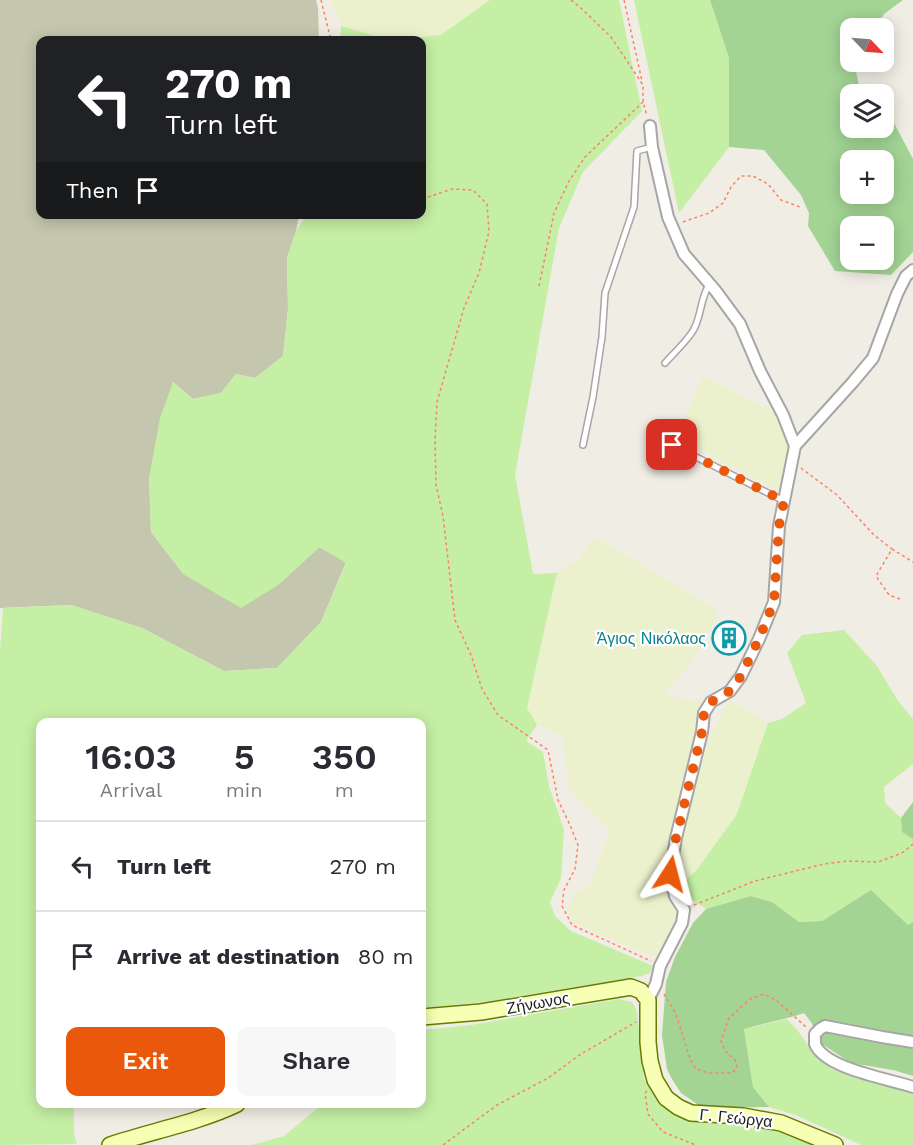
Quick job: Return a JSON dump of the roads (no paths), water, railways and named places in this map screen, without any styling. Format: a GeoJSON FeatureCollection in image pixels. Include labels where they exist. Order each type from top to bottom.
{"type":"FeatureCollection","features":[{"type":"Feature","properties":{"kind":"street"},"geometry":{"type":"LineString","coordinates":[[650,126],[652,147],[670,225],[684,254],[710,283],[740,324],[760,371],[783,415],[795,446]]}},
{"type":"Feature","properties":{"kind":"street"},"geometry":{"type":"LineString","coordinates":[[648,1007],[660,966],[682,923],[684,910],[675,896],[670,874],[680,818],[702,732],[704,713],[711,702],[730,691],[741,676],[774,602],[779,526],[795,446],[873,358],[897,294],[906,276],[913,270]]}},
{"type":"Feature","properties":{"kind":"street","name":"Ζήνωνος"},"geometry":{"type":"LineString","coordinates":[[426,1017],[481,1012],[631,987],[641,991],[648,1007]]}},
{"type":"Feature","properties":{"kind":"street","name":"Γ. Γεώργα"},"geometry":{"type":"LineString","coordinates":[[648,1007],[650,1061],[655,1080],[666,1098],[678,1107],[691,1113],[742,1116],[781,1123],[835,1145]]}},
{"type":"Feature","properties":{"kind":"street"},"geometry":{"type":"LineString","coordinates":[[913,1041],[825,1026],[815,1034],[815,1043],[823,1053],[841,1065],[870,1076],[913,1087]]}},
{"type":"Feature","properties":{"kind":"street"},"geometry":{"type":"LineString","coordinates":[[110,1145],[226,1108]]}},
{"type":"Feature","properties":{"kind":"lane"},"geometry":{"type":"LineString","coordinates":[[583,445],[602,337],[605,293],[634,207],[637,151],[652,147]]}},
{"type":"Feature","properties":{"kind":"lane"},"geometry":{"type":"LineString","coordinates":[[665,363],[694,331],[704,292],[710,283]]}},
{"type":"Feature","properties":{"kind":"lane"},"geometry":{"type":"LineString","coordinates":[[672,445],[784,501]]}},
{"type":"Feature","properties":{"kind":"place","name":"Άγιος Νικόλαος"},"geometry":{"type":"Point","coordinates":[729,638]}}]}
